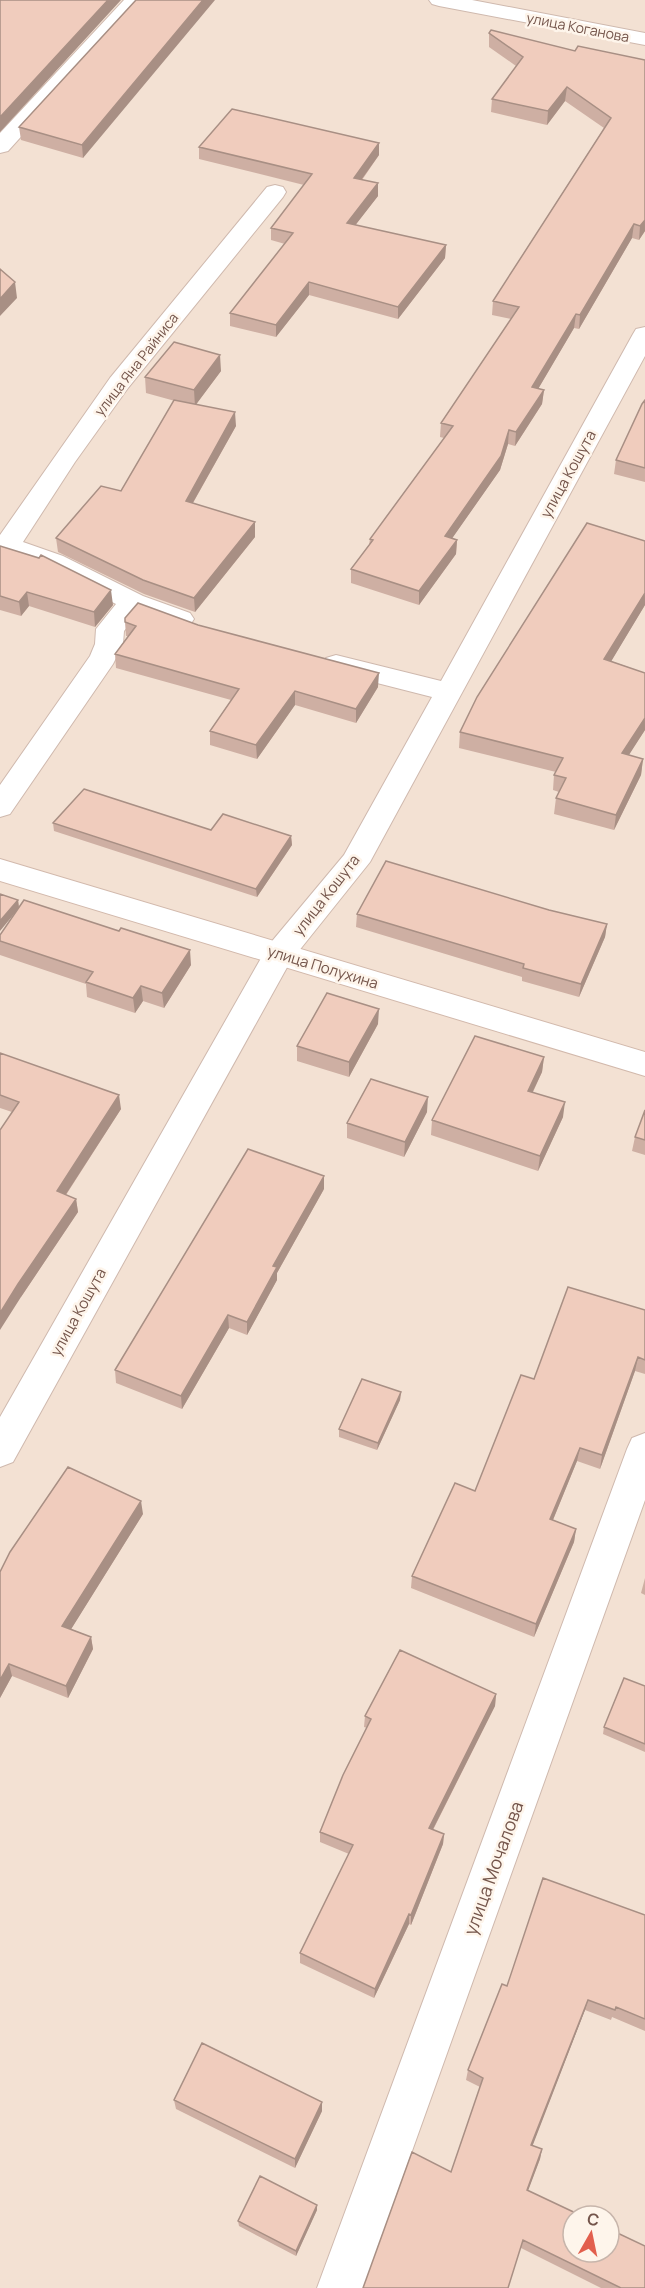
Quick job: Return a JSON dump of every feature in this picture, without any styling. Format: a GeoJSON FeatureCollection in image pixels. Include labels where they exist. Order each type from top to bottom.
{"type":"FeatureCollection","features":[{"type":"Feature","properties":{"kind":"street"},"geometry":{"type":"LineString","coordinates":[[0,146],[135,0]]}},
{"type":"Feature","properties":{"kind":"street","name":"улица Коганова"},"geometry":{"type":"LineString","coordinates":[[440,0],[468,3],[645,39]]}},
{"type":"Feature","properties":{"kind":"street","name":"улица Яна Райниса"},"geometry":{"type":"LineString","coordinates":[[4,544],[119,383],[275,192]]}},
{"type":"Feature","properties":{"kind":"street","name":"улица Кошута"},"geometry":{"type":"LineString","coordinates":[[0,1451],[279,954],[355,862],[645,334]]}},
{"type":"Feature","properties":{"kind":"street"},"geometry":{"type":"LineString","coordinates":[[4,544],[54,562],[133,602],[208,630]]}},
{"type":"Feature","properties":{"kind":"street"},"geometry":{"type":"LineString","coordinates":[[0,807],[103,658],[109,644],[110,629],[133,602]]}},
{"type":"Feature","properties":{"kind":"street"},"geometry":{"type":"LineString","coordinates":[[306,657],[449,692]]}},
{"type":"Feature","properties":{"kind":"street","name":"улица Полухина"},"geometry":{"type":"LineString","coordinates":[[0,870],[645,1064]]}},
{"type":"Feature","properties":{"kind":"street","name":"улица Мочалова"},"geometry":{"type":"LineString","coordinates":[[340,2288],[645,1449]]}},
{"type":"Feature","properties":{"kind":"shaded area"},"geometry":{"type":"Polygon","coordinates":[[[0,0],[645,0],[645,2288],[0,2288],[0,0]]]}},
{"type":"Feature","properties":{"kind":"building"},"geometry":{"type":"Polygon","coordinates":[[[0,0],[108,0],[0,117],[0,0]]]}},
{"type":"Feature","properties":{"kind":"building"},"geometry":{"type":"Polygon","coordinates":[[[136,0],[203,0],[82,145],[19,127],[136,0]]]}},
{"type":"Feature","properties":{"kind":"building"},"geometry":{"type":"Polygon","coordinates":[[[491,30],[575,51],[578,46],[645,60],[645,220],[640,226],[634,224],[580,315],[576,314],[532,387],[544,390],[516,432],[509,430],[501,456],[445,536],[457,540],[419,591],[351,569],[373,540],[370,539],[453,426],[441,423],[519,307],[493,301],[611,118],[567,87],[548,111],[492,99],[523,57],[489,33],[491,30]]]}},
{"type":"Feature","properties":{"kind":"building"},"geometry":{"type":"Polygon","coordinates":[[[232,109],[379,143],[354,178],[378,183],[347,223],[446,245],[398,307],[309,282],[276,325],[230,313],[293,233],[271,228],[312,174],[199,147],[232,109]]]}},
{"type":"Feature","properties":{"kind":"building"},"geometry":{"type":"Polygon","coordinates":[[[0,269],[15,282],[0,299],[0,269]]]}},
{"type":"Feature","properties":{"kind":"building"},"geometry":{"type":"Polygon","coordinates":[[[174,342],[220,355],[194,390],[145,377],[174,342]]]}},
{"type":"Feature","properties":{"kind":"building"},"geometry":{"type":"Polygon","coordinates":[[[174,400],[235,412],[186,501],[255,522],[194,598],[143,580],[56,538],[101,486],[121,491],[174,400]]]}},
{"type":"Feature","properties":{"kind":"building"},"geometry":{"type":"Polygon","coordinates":[[[645,400],[645,468],[616,460],[645,400]]]}},
{"type":"Feature","properties":{"kind":"building"},"geometry":{"type":"Polygon","coordinates":[[[587,523],[645,541],[645,593],[604,659],[645,673],[645,718],[622,753],[643,759],[616,815],[556,798],[566,778],[554,775],[563,758],[460,732],[477,697],[587,523]]]}},
{"type":"Feature","properties":{"kind":"building"},"geometry":{"type":"Polygon","coordinates":[[[0,546],[39,558],[41,555],[111,590],[94,612],[27,592],[19,602],[0,596],[0,546]]]}},
{"type":"Feature","properties":{"kind":"building"},"geometry":{"type":"Polygon","coordinates":[[[138,603],[198,625],[379,673],[356,709],[295,691],[256,745],[210,731],[239,689],[115,654],[136,626],[125,622],[125,618],[138,603]]]}},
{"type":"Feature","properties":{"kind":"building"},"geometry":{"type":"Polygon","coordinates":[[[84,789],[211,830],[223,814],[291,836],[256,889],[53,823],[84,789]]]}},
{"type":"Feature","properties":{"kind":"building"},"geometry":{"type":"Polygon","coordinates":[[[386,861],[549,910],[607,924],[581,984],[523,968],[524,964],[357,914],[386,861]]]}},
{"type":"Feature","properties":{"kind":"building"},"geometry":{"type":"Polygon","coordinates":[[[0,894],[18,900],[0,921],[0,894]]]}},
{"type":"Feature","properties":{"kind":"building"},"geometry":{"type":"Polygon","coordinates":[[[24,900],[119,931],[121,928],[190,950],[162,993],[141,986],[133,998],[86,982],[93,972],[0,941],[0,935],[24,900]]]}},
{"type":"Feature","properties":{"kind":"building"},"geometry":{"type":"Polygon","coordinates":[[[327,993],[379,1009],[349,1062],[297,1046],[327,993]]]}},
{"type":"Feature","properties":{"kind":"building"},"geometry":{"type":"Polygon","coordinates":[[[475,1036],[544,1057],[528,1091],[565,1102],[540,1156],[432,1120],[475,1036]]]}},
{"type":"Feature","properties":{"kind":"building"},"geometry":{"type":"Polygon","coordinates":[[[0,1053],[119,1095],[57,1191],[76,1199],[0,1313],[0,1130],[19,1102],[0,1095],[0,1053]]]}},
{"type":"Feature","properties":{"kind":"building"},"geometry":{"type":"Polygon","coordinates":[[[371,1079],[428,1097],[405,1142],[347,1123],[371,1079]]]}},
{"type":"Feature","properties":{"kind":"building"},"geometry":{"type":"Polygon","coordinates":[[[645,1110],[645,1140],[635,1137],[645,1110]]]}},
{"type":"Feature","properties":{"kind":"building"},"geometry":{"type":"Polygon","coordinates":[[[248,1149],[324,1176],[273,1266],[277,1267],[247,1322],[228,1315],[181,1396],[115,1370],[248,1149]]]}},
{"type":"Feature","properties":{"kind":"building"},"geometry":{"type":"Polygon","coordinates":[[[568,1287],[645,1310],[645,1360],[638,1357],[602,1455],[580,1448],[550,1519],[576,1529],[536,1624],[412,1576],[455,1483],[475,1491],[521,1375],[534,1379],[568,1287]]]}},
{"type":"Feature","properties":{"kind":"building"},"geometry":{"type":"Polygon","coordinates":[[[362,1379],[401,1392],[378,1443],[339,1429],[362,1379]]]}},
{"type":"Feature","properties":{"kind":"building"},"geometry":{"type":"Polygon","coordinates":[[[68,1467],[141,1501],[62,1626],[91,1637],[66,1686],[9,1664],[0,1680],[0,1572],[10,1552],[68,1467]]]}},
{"type":"Feature","properties":{"kind":"building"},"geometry":{"type":"Polygon","coordinates":[[[400,1650],[496,1694],[429,1828],[444,1834],[411,1915],[409,1914],[375,1989],[300,1953],[353,1845],[320,1832],[343,1775],[371,1719],[365,1716],[400,1650]]]}},
{"type":"Feature","properties":{"kind":"building"},"geometry":{"type":"Polygon","coordinates":[[[624,1678],[645,1686],[645,1744],[604,1727],[624,1678]]]}},
{"type":"Feature","properties":{"kind":"building"},"geometry":{"type":"Polygon","coordinates":[[[543,1878],[645,1915],[645,2019],[616,2007],[615,2010],[588,2000],[531,2145],[542,2149],[527,2190],[561,2206],[561,2259],[523,2240],[508,2288],[363,2288],[412,2152],[451,2172],[483,2078],[468,2070],[502,1984],[507,1986],[543,1878]]]}},
{"type":"Feature","properties":{"kind":"building"},"geometry":{"type":"Polygon","coordinates":[[[202,2043],[322,2102],[295,2159],[174,2100],[202,2043]]]}},
{"type":"Feature","properties":{"kind":"building"},"geometry":{"type":"Polygon","coordinates":[[[260,2176],[317,2205],[296,2251],[238,2221],[260,2176]]]}},
{"type":"Feature","properties":{"kind":"building"},"geometry":{"type":"Polygon","coordinates":[[[621,2235],[645,2246],[645,2288],[621,2288],[572,2264],[621,2264],[621,2235]]]}}]}
